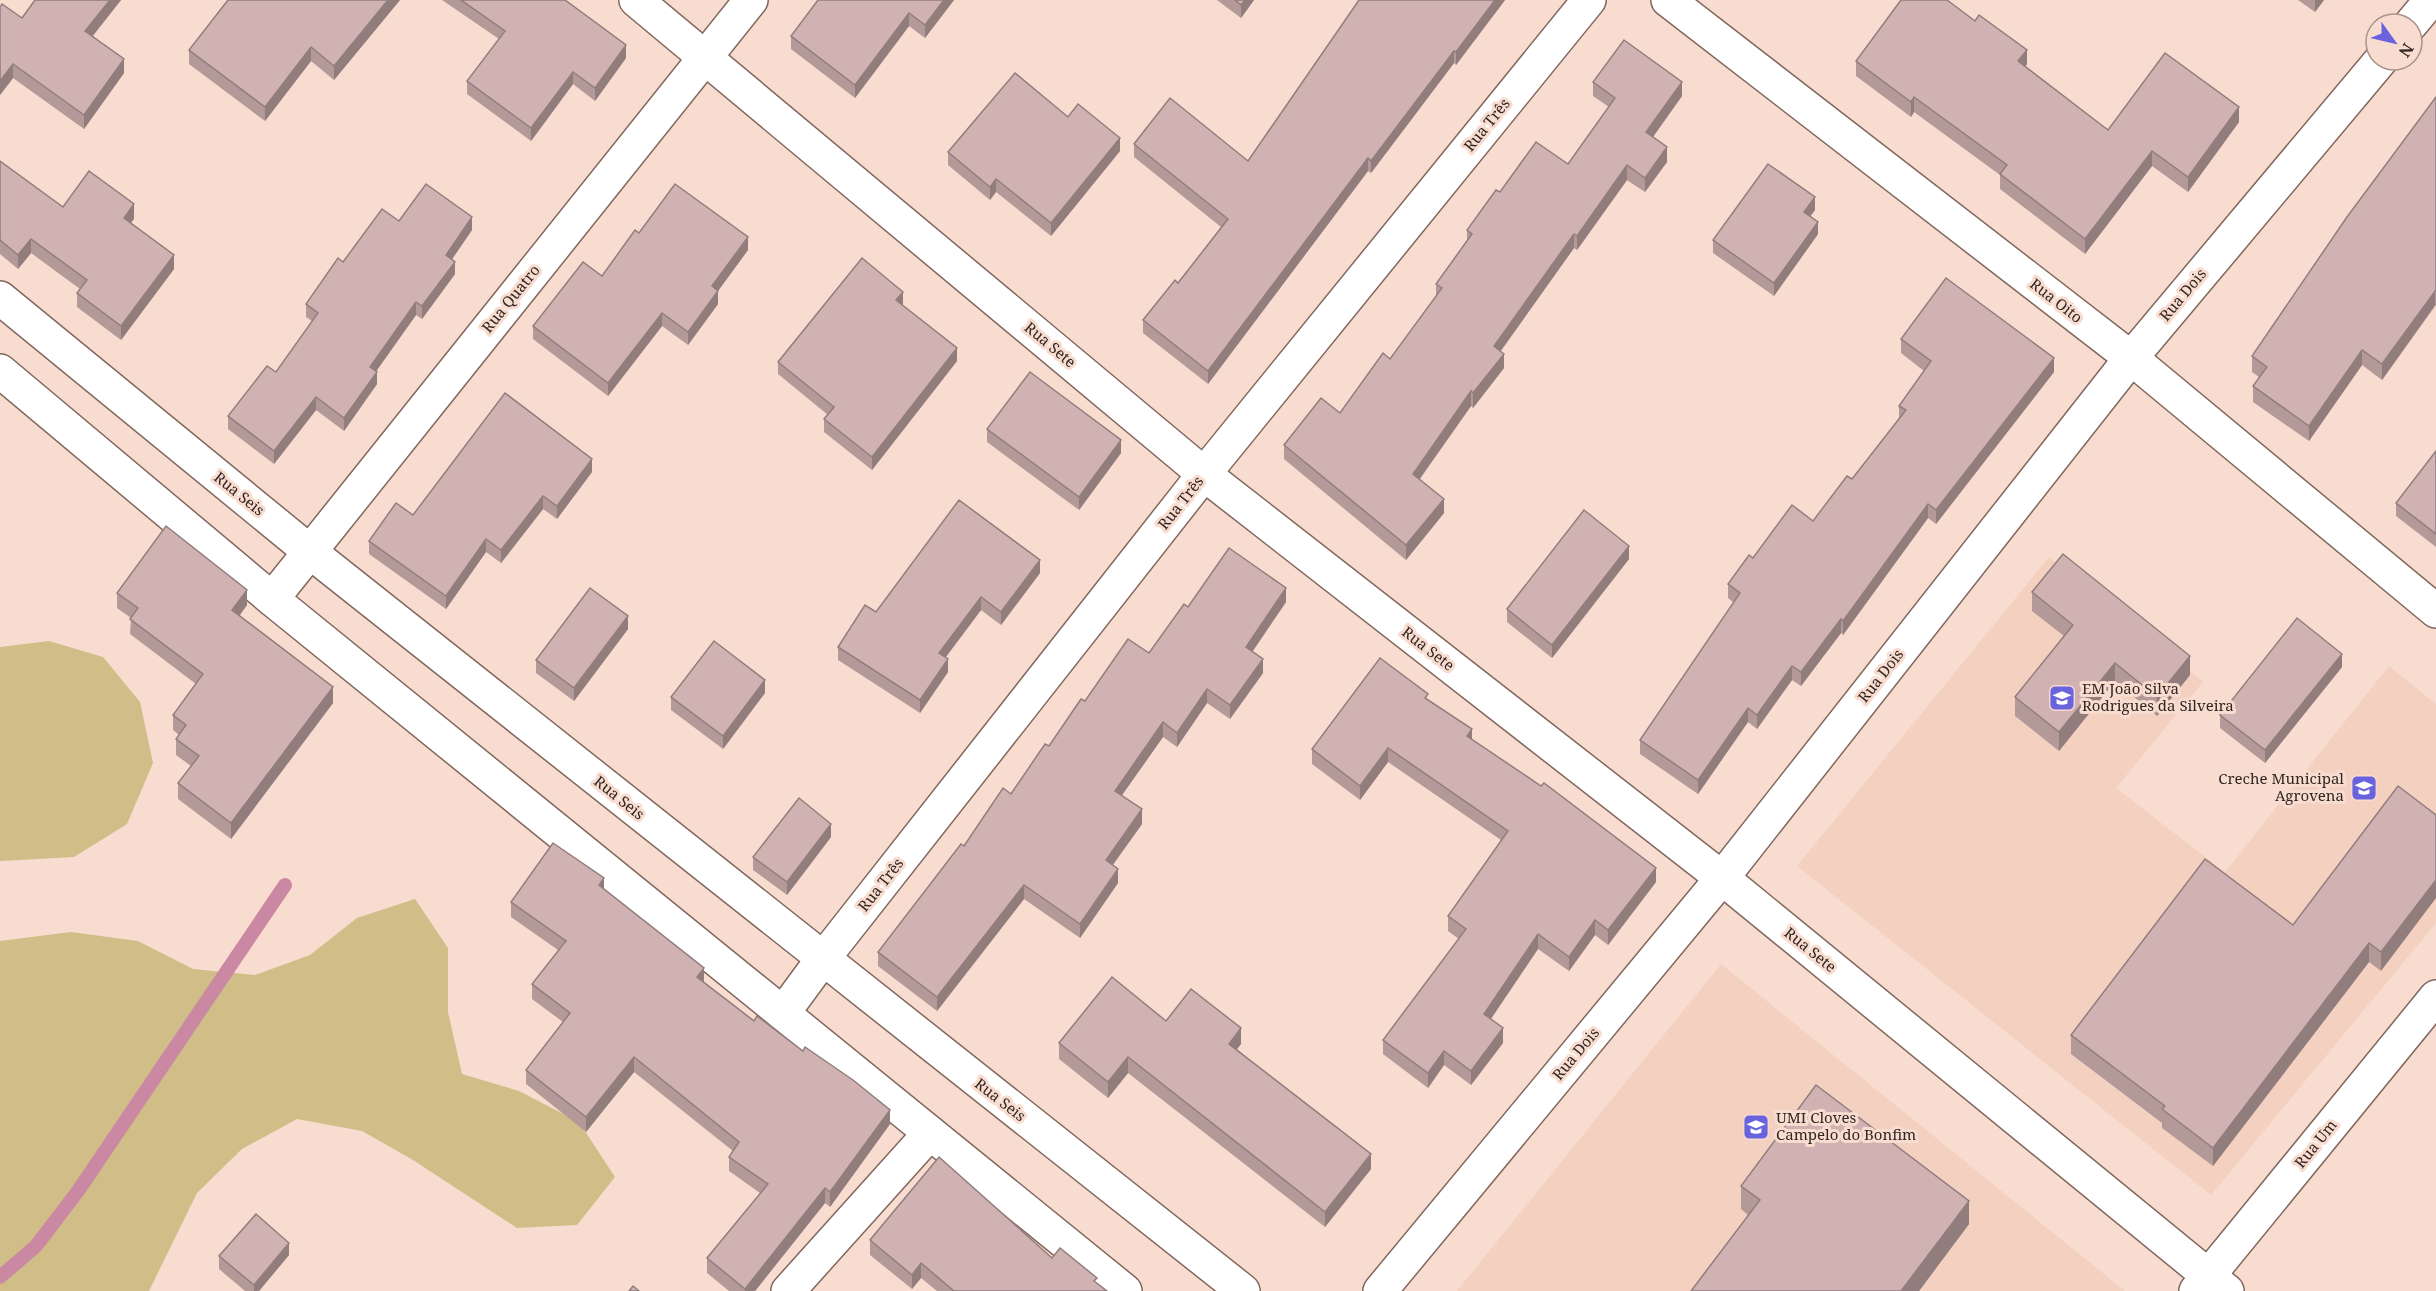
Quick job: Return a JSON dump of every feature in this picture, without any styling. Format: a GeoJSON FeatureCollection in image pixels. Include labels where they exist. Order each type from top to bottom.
{"type":"FeatureCollection","features":[{"type":"Feature","properties":{"kind":"street","name":"Rua Sete"},"geometry":{"type":"LineString","coordinates":[[636,0],[1203,474],[1722,878],[2210,1286]]}},
{"type":"Feature","properties":{"kind":"street","name":"Rua Quatro"},"geometry":{"type":"LineString","coordinates":[[272,599],[751,0]]}},
{"type":"Feature","properties":{"kind":"street","name":"Rua Três"},"geometry":{"type":"LineString","coordinates":[[783,1013],[822,960],[1203,474],[1589,0]]}},
{"type":"Feature","properties":{"kind":"street","name":"Rua Oito"},"geometry":{"type":"LineString","coordinates":[[1668,0],[2130,358],[2436,611]]}},
{"type":"Feature","properties":{"kind":"street"},"geometry":{"type":"LineString","coordinates":[[2421,12],[2431,0]]}},
{"type":"Feature","properties":{"kind":"street","name":"Rua Dois"},"geometry":{"type":"LineString","coordinates":[[1380,1291],[1722,878],[2130,358],[2371,72]]}},
{"type":"Feature","properties":{"kind":"street","name":"Rua Seis"},"geometry":{"type":"LineString","coordinates":[[0,298],[309,551],[822,960],[1243,1291]]}},
{"type":"Feature","properties":{"kind":"street"},"geometry":{"type":"LineString","coordinates":[[0,371],[272,599],[1125,1291]]}},
{"type":"Feature","properties":{"kind":"street","name":"Rua Um"},"geometry":{"type":"LineString","coordinates":[[2210,1286],[2436,997]]}},
{"type":"Feature","properties":{"kind":"street"},"geometry":{"type":"LineString","coordinates":[[788,1291],[930,1132]]}},
{"type":"Feature","properties":{"kind":"shaded area"},"geometry":{"type":"Polygon","coordinates":[[[2049,557],[2203,682],[2116,788],[2225,872],[2389,666],[2436,704],[2436,923],[2211,1195],[1797,866],[2049,557]]]}},
{"type":"Feature","properties":{"kind":"shaded area"},"geometry":{"type":"Polygon","coordinates":[[[49,641],[103,657],[140,702],[153,763],[127,824],[74,857],[0,861],[0,647],[49,641]]]}},
{"type":"Feature","properties":{"kind":"shaded area"},"geometry":{"type":"Polygon","coordinates":[[[415,899],[448,948],[448,1012],[462,1074],[519,1091],[579,1122],[615,1177],[577,1225],[517,1228],[413,1160],[362,1131],[297,1119],[242,1149],[197,1193],[149,1291],[0,1291],[0,941],[71,932],[138,941],[193,969],[255,975],[310,955],[357,918],[415,899]]]}},
{"type":"Feature","properties":{"kind":"shaded area","name":"UMI Cloves Campelo do Bonfim"},"geometry":{"type":"Polygon","coordinates":[[[1721,964],[2125,1291],[1457,1291],[1721,964]]]}},
{"type":"Feature","properties":{"kind":"building"},"geometry":{"type":"Polygon","coordinates":[[[35,0],[110,0],[85,31],[124,59],[84,115],[13,64],[0,81],[0,7],[2,4],[22,18],[35,0]]]}},
{"type":"Feature","properties":{"kind":"building"},"geometry":{"type":"Polygon","coordinates":[[[228,0],[388,0],[334,66],[311,47],[265,107],[189,50],[228,0]]]}},
{"type":"Feature","properties":{"kind":"building"},"geometry":{"type":"Polygon","coordinates":[[[461,0],[565,0],[626,45],[595,88],[573,72],[531,128],[467,81],[505,31],[461,0]]]}},
{"type":"Feature","properties":{"kind":"building"},"geometry":{"type":"Polygon","coordinates":[[[818,0],[944,0],[925,25],[909,13],[855,85],[791,36],[818,0]]]}},
{"type":"Feature","properties":{"kind":"building"},"geometry":{"type":"Polygon","coordinates":[[[1235,0],[1245,0],[1241,5],[1235,0]]]}},
{"type":"Feature","properties":{"kind":"building"},"geometry":{"type":"Polygon","coordinates":[[[1359,0],[1495,0],[1371,161],[1368,158],[1208,371],[1143,320],[1175,280],[1178,283],[1228,219],[1134,144],[1170,98],[1248,161],[1359,0]]]}},
{"type":"Feature","properties":{"kind":"building"},"geometry":{"type":"Polygon","coordinates":[[[1901,0],[1947,0],[1975,21],[1979,15],[2027,50],[2018,61],[2108,130],[2165,53],[2239,107],[2188,177],[2152,151],[2085,239],[2000,174],[2007,165],[1914,97],[1911,102],[1856,61],[1901,0]]]}},
{"type":"Feature","properties":{"kind":"building"},"geometry":{"type":"Polygon","coordinates":[[[1624,40],[1682,82],[1646,132],[1667,147],[1645,178],[1627,165],[1577,236],[1574,234],[1494,346],[1504,354],[1473,393],[1471,391],[1413,474],[1444,499],[1406,545],[1284,445],[1321,398],[1340,413],[1383,353],[1390,359],[1442,288],[1436,284],[1472,234],[1467,230],[1496,190],[1500,192],[1536,142],[1568,164],[1615,98],[1593,82],[1624,40]]]}},
{"type":"Feature","properties":{"kind":"building"},"geometry":{"type":"Polygon","coordinates":[[[1015,73],[1068,117],[1078,104],[1120,138],[1051,223],[996,179],[990,187],[948,152],[1015,73]]]}},
{"type":"Feature","properties":{"kind":"building"},"geometry":{"type":"Polygon","coordinates":[[[2436,97],[2436,290],[2382,364],[2362,350],[2309,426],[2253,386],[2267,367],[2252,356],[2347,217],[2436,97]]]}},
{"type":"Feature","properties":{"kind":"building"},"geometry":{"type":"Polygon","coordinates":[[[0,161],[63,207],[89,171],[134,204],[124,218],[174,255],[121,326],[77,293],[87,280],[31,239],[18,255],[0,240],[0,161]]]}},
{"type":"Feature","properties":{"kind":"building"},"geometry":{"type":"Polygon","coordinates":[[[1768,164],[1815,197],[1804,212],[1818,222],[1774,283],[1713,240],[1768,164]]]}},
{"type":"Feature","properties":{"kind":"building"},"geometry":{"type":"Polygon","coordinates":[[[426,184],[472,217],[446,255],[455,262],[422,306],[416,302],[370,367],[377,372],[344,418],[316,397],[274,451],[228,416],[267,366],[276,372],[318,313],[306,304],[338,258],[343,262],[382,209],[399,221],[426,184]]]}},
{"type":"Feature","properties":{"kind":"building"},"geometry":{"type":"Polygon","coordinates":[[[675,184],[748,237],[712,286],[718,291],[688,332],[662,313],[608,383],[533,326],[583,262],[602,276],[635,230],[639,233],[675,184]]]}},
{"type":"Feature","properties":{"kind":"building"},"geometry":{"type":"Polygon","coordinates":[[[862,258],[903,292],[896,300],[957,348],[872,457],[824,419],[834,407],[778,362],[862,258]]]}},
{"type":"Feature","properties":{"kind":"building"},"geometry":{"type":"Polygon","coordinates":[[[1946,278],[2054,358],[1936,510],[1928,504],[1843,621],[1841,619],[1801,672],[1792,666],[1757,715],[1748,708],[1698,780],[1640,740],[1740,593],[1728,584],[1749,555],[1753,558],[1792,505],[1813,521],[1847,476],[1852,479],[1906,410],[1899,406],[1931,361],[1901,339],[1946,278]]]}},
{"type":"Feature","properties":{"kind":"building"},"geometry":{"type":"Polygon","coordinates":[[[1030,372],[1121,440],[1079,497],[987,429],[1030,372]]]}},
{"type":"Feature","properties":{"kind":"building"},"geometry":{"type":"Polygon","coordinates":[[[505,393],[592,459],[557,506],[543,496],[501,550],[486,539],[446,596],[369,541],[396,503],[413,515],[505,393]]]}},
{"type":"Feature","properties":{"kind":"building"},"geometry":{"type":"Polygon","coordinates":[[[2436,451],[2436,534],[2396,503],[2436,451]]]}},
{"type":"Feature","properties":{"kind":"building"},"geometry":{"type":"Polygon","coordinates":[[[959,500],[1040,560],[1001,612],[981,597],[939,653],[948,659],[920,700],[838,647],[865,605],[876,612],[959,500]]]}},
{"type":"Feature","properties":{"kind":"building"},"geometry":{"type":"Polygon","coordinates":[[[1584,510],[1629,546],[1552,645],[1507,609],[1584,510]]]}},
{"type":"Feature","properties":{"kind":"building"},"geometry":{"type":"Polygon","coordinates":[[[166,526],[247,590],[232,610],[333,687],[231,823],[178,783],[199,756],[176,739],[186,725],[173,715],[203,674],[130,619],[138,608],[117,593],[166,526]]]}},
{"type":"Feature","properties":{"kind":"building"},"geometry":{"type":"Polygon","coordinates":[[[1229,548],[1286,588],[1246,647],[1263,659],[1230,705],[1207,689],[1177,733],[1163,722],[1115,791],[1142,809],[1106,860],[1118,869],[1080,924],[1024,885],[937,997],[878,952],[961,844],[964,846],[1003,788],[1011,794],[1045,744],[1049,746],[1081,699],[1085,701],[1128,639],[1149,653],[1184,604],[1188,607],[1229,548]]]}},
{"type":"Feature","properties":{"kind":"building"},"geometry":{"type":"Polygon","coordinates":[[[2063,554],[2190,656],[2157,697],[2115,663],[2059,732],[2015,697],[2073,625],[2032,592],[2063,554]]]}},
{"type":"Feature","properties":{"kind":"building"},"geometry":{"type":"Polygon","coordinates":[[[590,588],[628,616],[574,688],[536,660],[590,588]]]}},
{"type":"Feature","properties":{"kind":"building"},"geometry":{"type":"Polygon","coordinates":[[[2297,618],[2342,654],[2265,750],[2220,715],[2297,618]]]}},
{"type":"Feature","properties":{"kind":"building"},"geometry":{"type":"Polygon","coordinates":[[[714,641],[765,680],[723,736],[671,697],[714,641]]]}},
{"type":"Feature","properties":{"kind":"building"},"geometry":{"type":"Polygon","coordinates":[[[1380,658],[1428,694],[1425,698],[1472,729],[1467,736],[1541,786],[1544,783],[1656,868],[1608,930],[1595,920],[1569,957],[1538,934],[1484,1014],[1503,1028],[1471,1071],[1444,1051],[1428,1073],[1383,1040],[1466,929],[1448,916],[1508,831],[1388,748],[1360,786],[1312,749],[1380,658]]]}},
{"type":"Feature","properties":{"kind":"building"},"geometry":{"type":"Polygon","coordinates":[[[2398,786],[2436,815],[2436,880],[2381,952],[2369,943],[2213,1148],[2162,1109],[2165,1106],[2071,1035],[2205,859],[2293,925],[2398,786]]]}},
{"type":"Feature","properties":{"kind":"building"},"geometry":{"type":"Polygon","coordinates":[[[799,798],[831,824],[787,882],[753,857],[799,798]]]}},
{"type":"Feature","properties":{"kind":"building"},"geometry":{"type":"Polygon","coordinates":[[[553,843],[604,878],[599,885],[704,968],[697,977],[754,1021],[757,1016],[803,1051],[805,1047],[853,1080],[890,1110],[830,1192],[825,1188],[745,1289],[707,1258],[768,1184],[729,1157],[739,1142],[634,1057],[586,1117],[526,1070],[570,1013],[532,984],[566,941],[511,902],[553,843]]]}},
{"type":"Feature","properties":{"kind":"building"},"geometry":{"type":"Polygon","coordinates":[[[1112,977],[1166,1021],[1191,989],[1241,1028],[1229,1044],[1371,1154],[1325,1212],[1128,1057],[1108,1082],[1059,1043],[1112,977]]]}},
{"type":"Feature","properties":{"kind":"building"},"geometry":{"type":"Polygon","coordinates":[[[1816,1085],[1969,1201],[1901,1291],[1691,1291],[1760,1200],[1741,1186],[1816,1085]]]}},
{"type":"Feature","properties":{"kind":"building"},"geometry":{"type":"Polygon","coordinates":[[[939,1157],[1052,1258],[1060,1248],[1097,1278],[1094,1281],[1107,1291],[954,1291],[921,1263],[912,1275],[870,1240],[939,1157]]]}},
{"type":"Feature","properties":{"kind":"building"},"geometry":{"type":"Polygon","coordinates":[[[256,1214],[289,1243],[254,1285],[219,1256],[256,1214]]]}},
{"type":"Feature","properties":{"kind":"building"},"geometry":{"type":"Polygon","coordinates":[[[633,1286],[639,1291],[629,1291],[633,1286]]]}},
{"type":"Feature","properties":{"kind":"waterway"},"geometry":{"type":"LineString","coordinates":[[0,1277],[36,1246],[78,1191],[285,885]]}},
{"type":"Feature","properties":{"kind":"place","name":"EM João Silva Rodrigues da Silveira"},"geometry":{"type":"Point","coordinates":[2062,698]}},
{"type":"Feature","properties":{"kind":"place","name":"Creche Municipal Agrovena"},"geometry":{"type":"Point","coordinates":[2364,788]}},
{"type":"Feature","properties":{"kind":"place","name":"UMI Cloves Campelo do Bonfim"},"geometry":{"type":"Point","coordinates":[1756,1127]}}]}
